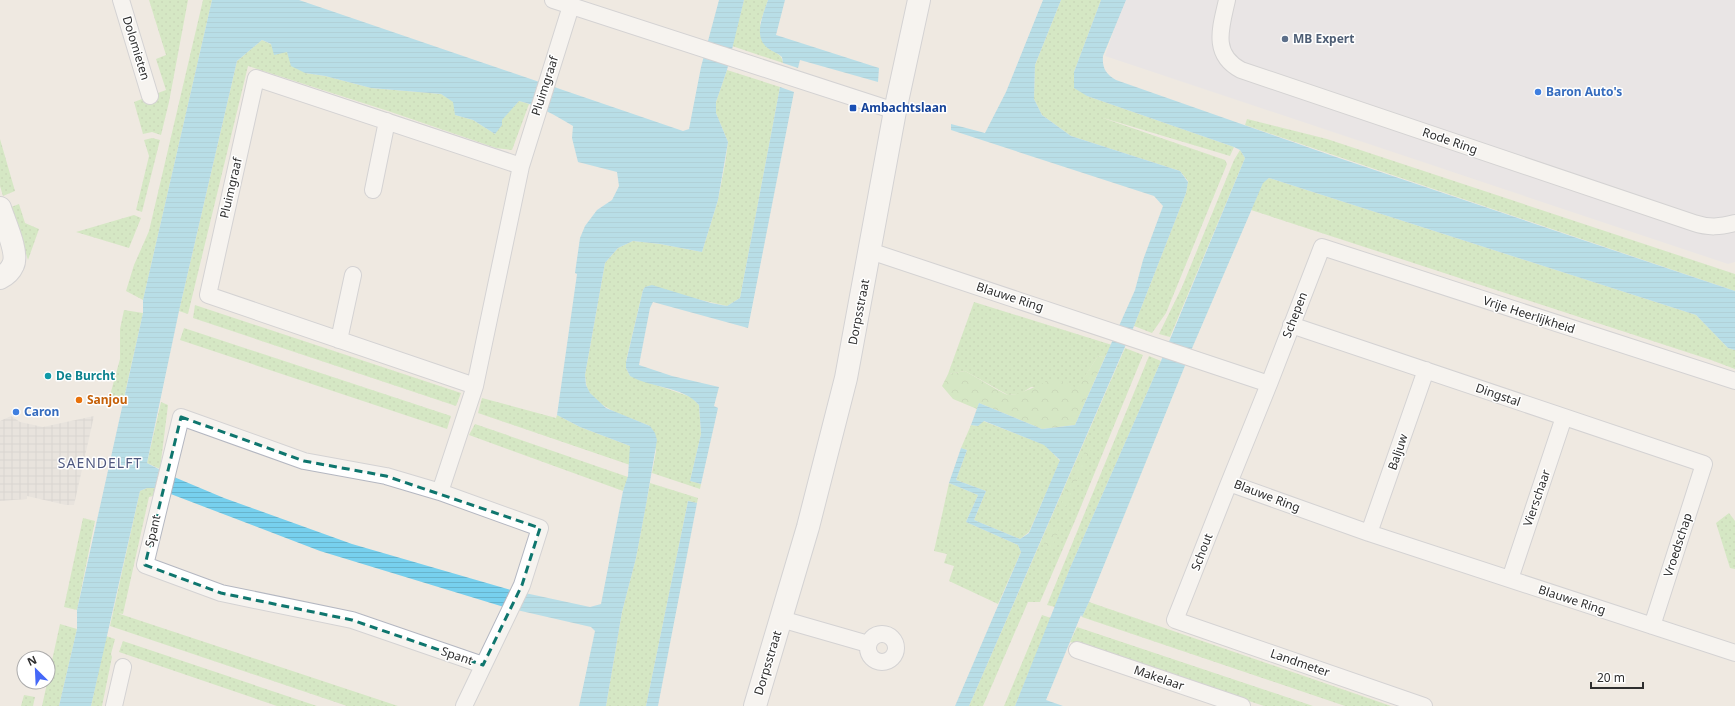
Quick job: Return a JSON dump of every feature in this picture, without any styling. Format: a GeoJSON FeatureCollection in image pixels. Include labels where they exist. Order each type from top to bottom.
{"type":"FeatureCollection","features":[{"type":"Feature","properties":{"kind":"street","name":"Dolomieten"},"geometry":{"type":"LineString","coordinates":[[121,0],[150,96]]}},
{"type":"Feature","properties":{"kind":"street"},"geometry":{"type":"LineString","coordinates":[[553,0],[895,111]]}},
{"type":"Feature","properties":{"kind":"street","name":"Dorpsstraat"},"geometry":{"type":"LineString","coordinates":[[754,706],[808,527],[846,378],[895,111],[919,0]]}},
{"type":"Feature","properties":{"kind":"street","name":"Rode Ring"},"geometry":{"type":"LineString","coordinates":[[1227,0],[1220,35],[1220,45],[1227,59],[1241,70],[1694,224],[1706,227],[1718,227],[1735,223]]}},
{"type":"Feature","properties":{"kind":"street","name":"Pluimgraaf"},"geometry":{"type":"LineString","coordinates":[[440,492],[474,386],[521,166],[571,6]]}},
{"type":"Feature","properties":{"kind":"street","name":"Pluimgraaf"},"geometry":{"type":"LineString","coordinates":[[474,386],[208,295],[256,78],[521,166]]}},
{"type":"Feature","properties":{"kind":"street"},"geometry":{"type":"LineString","coordinates":[[373,190],[386,122]]}},
{"type":"Feature","properties":{"kind":"street"},"geometry":{"type":"LineString","coordinates":[[0,208],[15,254],[14,264],[9,273],[0,278]]}},
{"type":"Feature","properties":{"kind":"street","name":"Schepen"},"geometry":{"type":"LineString","coordinates":[[1269,384],[1322,247]]}},
{"type":"Feature","properties":{"kind":"street","name":"Vrije Heerlijkheid"},"geometry":{"type":"LineString","coordinates":[[1322,247],[1735,381]]}},
{"type":"Feature","properties":{"kind":"street","name":"Blauwe Ring"},"geometry":{"type":"LineString","coordinates":[[870,251],[1269,384],[1229,483],[1369,533],[1735,653]]}},
{"type":"Feature","properties":{"kind":"street"},"geometry":{"type":"LineString","coordinates":[[339,340],[353,275]]}},
{"type":"Feature","properties":{"kind":"street","name":"Dingstal"},"geometry":{"type":"LineString","coordinates":[[1291,325],[1704,464]]}},
{"type":"Feature","properties":{"kind":"street","name":"Baljuw"},"geometry":{"type":"LineString","coordinates":[[1369,533],[1426,370]]}},
{"type":"Feature","properties":{"kind":"street","name":"Spant"},"geometry":{"type":"LineString","coordinates":[[464,706],[484,665],[508,615],[522,585],[540,528],[440,492],[386,476],[304,461],[181,417],[160,497],[145,565],[221,593],[352,620],[484,665]]}},
{"type":"Feature","properties":{"kind":"street","name":"Vierschaar"},"geometry":{"type":"LineString","coordinates":[[1510,579],[1564,417]]}},
{"type":"Feature","properties":{"kind":"street","name":"Vroedschap"},"geometry":{"type":"LineString","coordinates":[[1652,626],[1704,464]]}},
{"type":"Feature","properties":{"kind":"street","name":"Schout"},"geometry":{"type":"LineString","coordinates":[[1175,620],[1229,483]]}},
{"type":"Feature","properties":{"kind":"street","name":"Dorpsstraat"},"geometry":{"type":"LineString","coordinates":[[781,619],[868,644]]}},
{"type":"Feature","properties":{"kind":"street","name":"Landmeter"},"geometry":{"type":"LineString","coordinates":[[1175,620],[1424,706]]}},
{"type":"Feature","properties":{"kind":"street","name":"Makelaar"},"geometry":{"type":"LineString","coordinates":[[1077,650],[1242,706]]}},
{"type":"Feature","properties":{"kind":"street"},"geometry":{"type":"LineString","coordinates":[[114,706],[123,667]]}},
{"type":"Feature","properties":{"kind":"highlighted area"},"geometry":{"type":"Polygon","coordinates":[[[181,417],[304,461],[386,476],[540,528],[522,585],[483,665],[352,620],[221,593],[145,565],[181,417]]]}},
{"type":"Feature","properties":{"kind":"shaded area"},"geometry":{"type":"Polygon","coordinates":[[[1124,0],[1735,0],[1735,262],[1728,264],[1105,56],[1124,0]]]}},
{"type":"Feature","properties":{"kind":"shaded area"},"geometry":{"type":"Polygon","coordinates":[[[11,416],[20,422],[43,427],[94,416],[74,505],[66,505],[27,496],[27,499],[0,501],[0,421],[11,416]]]}},
{"type":"Feature","properties":{"kind":"green space"},"geometry":{"type":"Polygon","coordinates":[[[149,0],[188,0],[169,102],[161,135],[152,132],[143,134],[134,102],[166,90],[156,59],[166,55],[149,0]]]}},
{"type":"Feature","properties":{"kind":"green space"},"geometry":{"type":"Polygon","coordinates":[[[203,0],[212,0],[143,300],[126,291],[134,265],[149,231],[203,0]]]}},
{"type":"Feature","properties":{"kind":"green space"},"geometry":{"type":"Polygon","coordinates":[[[744,0],[768,0],[760,23],[769,49],[780,56],[783,63],[732,46],[744,0]]]}},
{"type":"Feature","properties":{"kind":"green space"},"geometry":{"type":"Polygon","coordinates":[[[1061,0],[1101,0],[1074,72],[1087,96],[1234,147],[1230,156],[1100,117],[1225,160],[1227,164],[1166,313],[1152,333],[1134,326],[1186,193],[1188,181],[1180,171],[1071,136],[1042,115],[1034,99],[1035,65],[1061,0]]]}},
{"type":"Feature","properties":{"kind":"green space"},"geometry":{"type":"Polygon","coordinates":[[[262,40],[287,52],[305,73],[325,76],[371,88],[441,94],[454,102],[455,115],[473,120],[495,134],[501,120],[519,101],[529,104],[512,150],[496,148],[388,111],[248,66],[188,314],[179,311],[237,61],[262,40]]]}},
{"type":"Feature","properties":{"kind":"green space"},"geometry":{"type":"Polygon","coordinates":[[[727,70],[780,87],[740,298],[727,306],[645,287],[626,361],[626,368],[630,376],[691,397],[699,405],[701,434],[690,481],[701,484],[700,489],[652,473],[656,451],[650,426],[617,413],[601,404],[589,391],[586,384],[585,375],[605,263],[618,248],[633,241],[660,244],[702,252],[718,200],[725,164],[728,142],[716,113],[716,102],[727,70]]]}},
{"type":"Feature","properties":{"kind":"green space"},"geometry":{"type":"Polygon","coordinates":[[[1247,119],[1327,139],[1735,274],[1735,291],[1245,125],[1247,119]]]}},
{"type":"Feature","properties":{"kind":"green space"},"geometry":{"type":"Polygon","coordinates":[[[152,138],[160,140],[142,212],[136,210],[149,156],[144,140],[152,138]]]}},
{"type":"Feature","properties":{"kind":"green space"},"geometry":{"type":"Polygon","coordinates":[[[0,139],[15,191],[3,196],[0,186],[0,139]]]}},
{"type":"Feature","properties":{"kind":"green space"},"geometry":{"type":"Polygon","coordinates":[[[1240,150],[1245,158],[1170,337],[1159,334],[1182,287],[1234,160],[1240,150]]]}},
{"type":"Feature","properties":{"kind":"green space"},"geometry":{"type":"Polygon","coordinates":[[[1269,178],[1696,315],[1728,348],[1735,350],[1735,369],[1251,210],[1263,182],[1269,178]]]}},
{"type":"Feature","properties":{"kind":"green space"},"geometry":{"type":"Polygon","coordinates":[[[19,204],[25,223],[39,229],[28,260],[14,216],[6,209],[19,204]]]}},
{"type":"Feature","properties":{"kind":"green space"},"geometry":{"type":"Polygon","coordinates":[[[134,215],[141,218],[129,248],[76,232],[134,215]]]}},
{"type":"Feature","properties":{"kind":"green space"},"geometry":{"type":"Polygon","coordinates":[[[974,302],[1112,345],[1105,357],[1098,356],[1077,389],[1031,387],[1020,394],[1008,395],[965,371],[948,374],[974,302]]]}},
{"type":"Feature","properties":{"kind":"green space"},"geometry":{"type":"Polygon","coordinates":[[[195,305],[461,393],[456,406],[193,318],[195,305]]]}},
{"type":"Feature","properties":{"kind":"green space"},"geometry":{"type":"Polygon","coordinates":[[[124,310],[143,313],[123,402],[109,399],[120,359],[120,329],[124,310]]]}},
{"type":"Feature","properties":{"kind":"green space"},"geometry":{"type":"Polygon","coordinates":[[[184,328],[451,416],[447,429],[180,340],[184,328]]]}},
{"type":"Feature","properties":{"kind":"green space"},"geometry":{"type":"Polygon","coordinates":[[[1125,348],[1143,355],[1040,602],[1028,602],[983,706],[969,706],[1125,348]]]}},
{"type":"Feature","properties":{"kind":"green space"},"geometry":{"type":"Polygon","coordinates":[[[1098,356],[1105,357],[1075,425],[1042,429],[979,403],[977,409],[953,399],[942,386],[948,374],[965,371],[1009,395],[1025,391],[1054,378],[1077,388],[1098,356]]]}},
{"type":"Feature","properties":{"kind":"green space"},"geometry":{"type":"Polygon","coordinates":[[[1149,356],[1161,361],[1070,568],[1055,607],[1047,605],[1149,356]]]}},
{"type":"Feature","properties":{"kind":"green space"},"geometry":{"type":"Polygon","coordinates":[[[482,398],[556,418],[557,415],[580,427],[630,446],[630,465],[478,413],[482,398]]]}},
{"type":"Feature","properties":{"kind":"green space"},"geometry":{"type":"Polygon","coordinates":[[[161,402],[168,405],[160,469],[147,463],[161,402]]]}},
{"type":"Feature","properties":{"kind":"green space"},"geometry":{"type":"Polygon","coordinates":[[[983,421],[1045,445],[1060,461],[1029,532],[1020,539],[974,520],[986,491],[956,480],[967,450],[961,448],[971,425],[978,426],[983,421]]]}},
{"type":"Feature","properties":{"kind":"green space"},"geometry":{"type":"Polygon","coordinates":[[[475,424],[628,477],[623,491],[469,435],[475,424]]]}},
{"type":"Feature","properties":{"kind":"green space"},"geometry":{"type":"Polygon","coordinates":[[[1086,449],[1091,449],[1066,506],[1060,506],[1086,449]]]}},
{"type":"Feature","properties":{"kind":"green space"},"geometry":{"type":"Polygon","coordinates":[[[650,483],[698,498],[697,503],[688,501],[646,706],[606,706],[622,612],[636,558],[650,483]]]}},
{"type":"Feature","properties":{"kind":"green space"},"geometry":{"type":"Polygon","coordinates":[[[949,483],[978,495],[966,522],[1018,545],[1021,552],[998,604],[949,581],[954,566],[944,563],[947,554],[934,551],[949,483]]]}},
{"type":"Feature","properties":{"kind":"green space"},"geometry":{"type":"Polygon","coordinates":[[[147,488],[155,488],[153,496],[149,497],[123,614],[117,613],[398,706],[347,706],[110,626],[140,491],[147,488]]]}},
{"type":"Feature","properties":{"kind":"green space"},"geometry":{"type":"Polygon","coordinates":[[[1729,513],[1735,521],[1735,569],[1730,568],[1716,523],[1729,513]]]}},
{"type":"Feature","properties":{"kind":"green space"},"geometry":{"type":"Polygon","coordinates":[[[83,518],[95,521],[77,610],[64,607],[83,518]]]}},
{"type":"Feature","properties":{"kind":"green space"},"geometry":{"type":"Polygon","coordinates":[[[1060,524],[1057,536],[1050,552],[1043,547],[1048,530],[1060,524]]]}},
{"type":"Feature","properties":{"kind":"green space"},"geometry":{"type":"Polygon","coordinates":[[[1089,602],[1391,706],[1345,706],[1082,617],[1089,602]]]}},
{"type":"Feature","properties":{"kind":"green space"},"geometry":{"type":"Polygon","coordinates":[[[1042,615],[1051,618],[1015,706],[1004,706],[1042,615]]]}},
{"type":"Feature","properties":{"kind":"green space"},"geometry":{"type":"Polygon","coordinates":[[[60,624],[77,629],[59,706],[42,706],[46,690],[56,690],[56,650],[54,650],[60,624]]]}},
{"type":"Feature","properties":{"kind":"green space"},"geometry":{"type":"Polygon","coordinates":[[[1077,627],[1313,706],[1264,706],[1070,642],[1077,627]]]}},
{"type":"Feature","properties":{"kind":"green space"},"geometry":{"type":"Polygon","coordinates":[[[106,636],[115,639],[102,706],[91,706],[106,636]]]}},
{"type":"Feature","properties":{"kind":"green space"},"geometry":{"type":"Polygon","coordinates":[[[123,641],[317,706],[277,706],[119,652],[123,641]]]}},
{"type":"Feature","properties":{"kind":"green space"},"geometry":{"type":"Polygon","coordinates":[[[24,695],[35,697],[33,706],[21,706],[24,695]]]}},
{"type":"Feature","properties":{"kind":"water"},"geometry":{"type":"Polygon","coordinates":[[[212,0],[299,0],[683,131],[689,129],[701,67],[719,0],[744,0],[727,70],[716,102],[716,113],[728,142],[718,200],[702,252],[660,244],[633,241],[618,248],[605,263],[585,375],[586,385],[590,393],[606,408],[650,426],[655,433],[657,440],[636,558],[622,612],[606,706],[579,706],[595,631],[591,627],[504,607],[320,551],[155,488],[147,488],[140,491],[91,706],[59,706],[77,629],[77,610],[143,313],[143,300],[212,0]],[[262,40],[237,61],[179,311],[147,463],[174,477],[224,498],[352,544],[511,590],[590,607],[601,604],[623,491],[628,476],[630,446],[580,427],[557,415],[577,274],[575,273],[580,238],[585,226],[597,210],[612,200],[619,186],[617,172],[578,162],[572,138],[573,126],[533,105],[519,101],[502,120],[502,125],[495,134],[473,120],[455,115],[453,102],[441,94],[371,88],[325,76],[305,73],[291,66],[287,52],[274,55],[271,44],[262,40]]]}},
{"type":"Feature","properties":{"kind":"water"},"geometry":{"type":"Polygon","coordinates":[[[768,0],[785,0],[776,35],[879,68],[878,82],[800,60],[798,68],[783,63],[782,57],[769,49],[761,39],[760,26],[768,0]]]}},
{"type":"Feature","properties":{"kind":"water"},"geometry":{"type":"Polygon","coordinates":[[[1043,0],[1061,0],[1035,65],[1034,99],[1042,115],[1071,136],[1180,171],[1188,182],[1186,193],[1134,326],[969,706],[955,706],[1021,552],[1018,545],[966,522],[978,495],[949,483],[961,448],[967,450],[956,480],[986,491],[974,520],[1020,539],[1029,533],[1060,460],[1044,445],[984,421],[978,426],[971,425],[979,403],[1042,429],[1075,425],[1135,290],[1143,260],[1163,206],[1154,196],[951,130],[951,124],[985,133],[1006,92],[1043,0]]]}},
{"type":"Feature","properties":{"kind":"water"},"geometry":{"type":"Polygon","coordinates":[[[1101,0],[1126,0],[1103,56],[1105,70],[1116,80],[1333,156],[1735,291],[1735,350],[1728,348],[1696,315],[1269,178],[1263,183],[1193,346],[1089,602],[1082,617],[1081,615],[1046,700],[1063,706],[1015,706],[1070,568],[1161,361],[1245,158],[1240,150],[1234,147],[1087,96],[1074,88],[1074,72],[1101,0]]]}},
{"type":"Feature","properties":{"kind":"water"},"geometry":{"type":"Polygon","coordinates":[[[780,87],[794,92],[748,328],[653,302],[650,308],[639,365],[672,376],[719,387],[714,406],[718,408],[701,484],[690,481],[701,434],[699,405],[684,394],[638,380],[630,376],[626,368],[626,362],[643,290],[645,287],[652,285],[711,303],[727,306],[740,298],[780,87]]]}},
{"type":"Feature","properties":{"kind":"water"},"geometry":{"type":"Polygon","coordinates":[[[688,501],[697,503],[658,706],[646,706],[688,501]]]}},
{"type":"Feature","properties":{"kind":"place","name":"MB Expert"},"geometry":{"type":"Point","coordinates":[1285,39]}},
{"type":"Feature","properties":{"kind":"place","name":"Baron Auto's"},"geometry":{"type":"Point","coordinates":[1538,92]}},
{"type":"Feature","properties":{"kind":"place","name":"Ambachtslaan"},"geometry":{"type":"Point","coordinates":[853,108]}},
{"type":"Feature","properties":{"kind":"place","name":"De Burcht"},"geometry":{"type":"Point","coordinates":[48,376]}},
{"type":"Feature","properties":{"kind":"place","name":"Sanjou"},"geometry":{"type":"Point","coordinates":[79,400]}},
{"type":"Feature","properties":{"kind":"place","name":"Caron"},"geometry":{"type":"Point","coordinates":[16,412]}},
{"type":"Feature","properties":{"kind":"district","name":"SAENDELFT"},"geometry":{"type":"Point","coordinates":[100,463]}}]}
